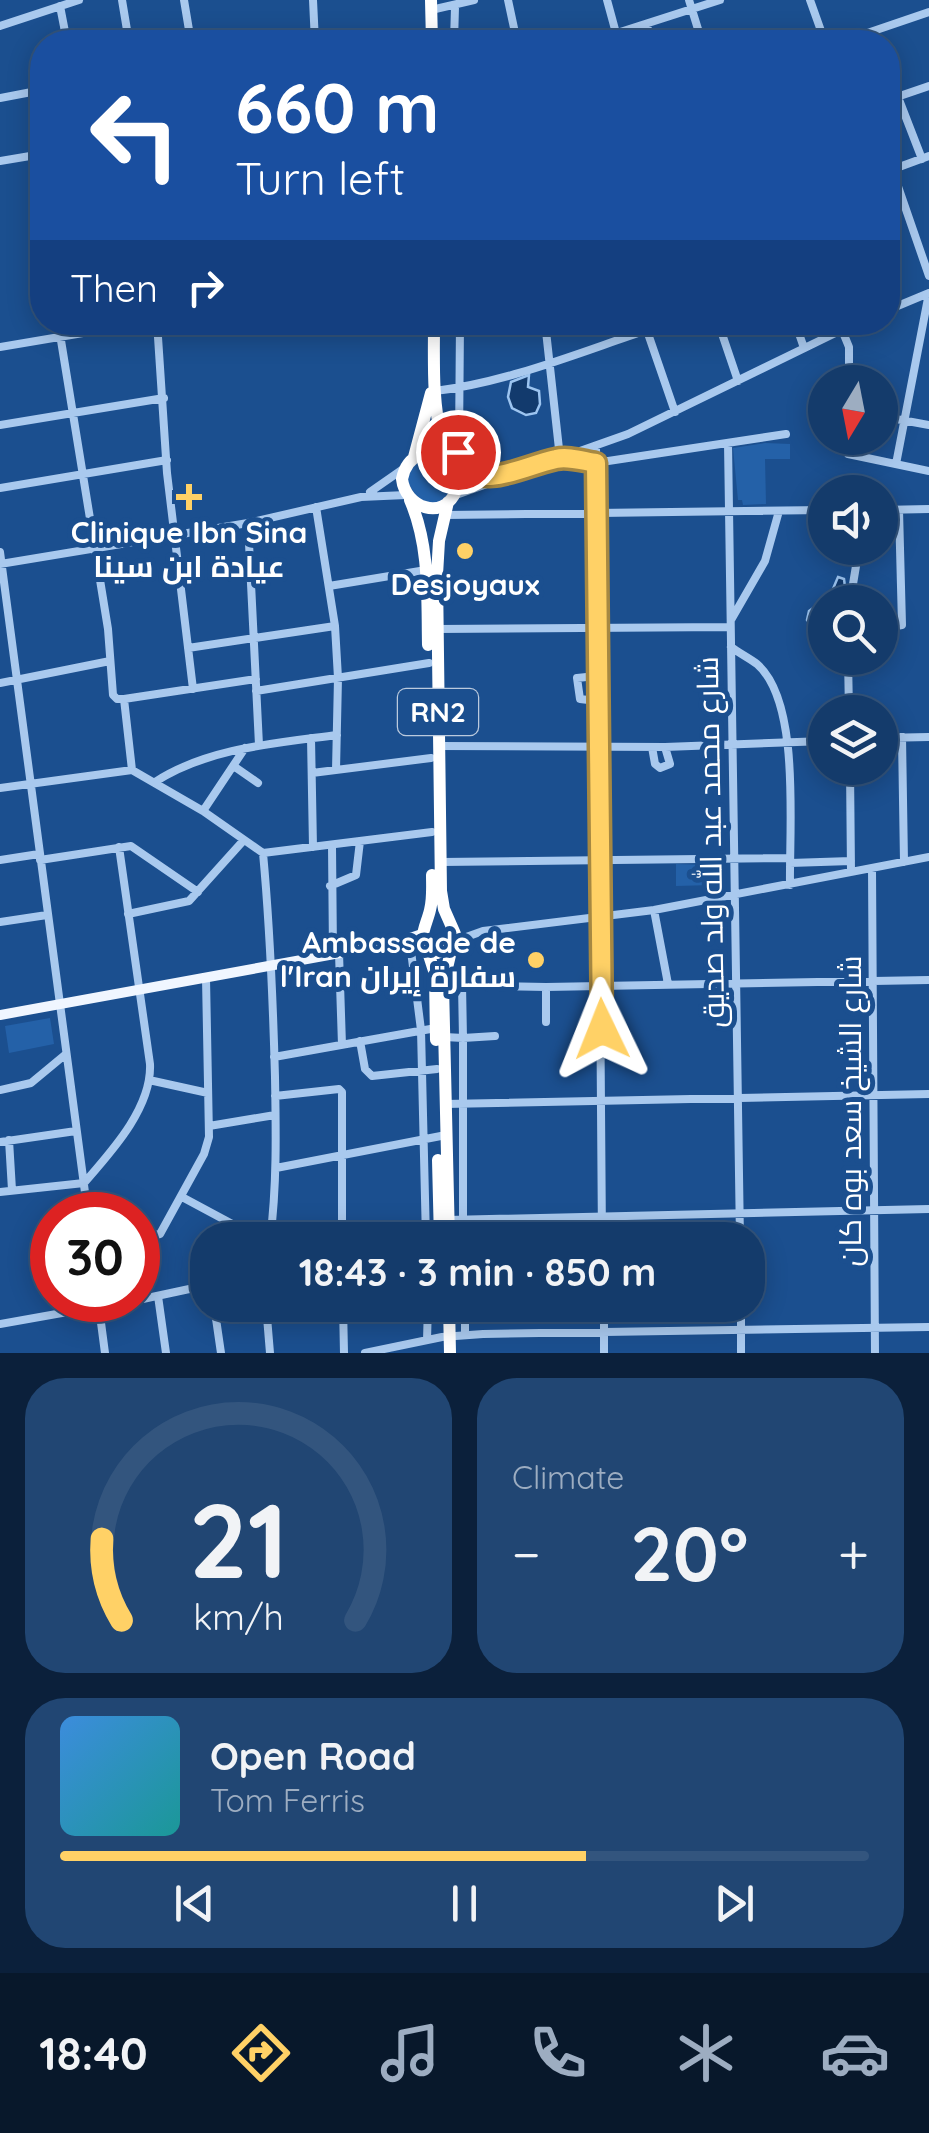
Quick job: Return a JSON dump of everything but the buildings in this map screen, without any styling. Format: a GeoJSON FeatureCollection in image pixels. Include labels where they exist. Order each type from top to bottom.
{"type":"FeatureCollection","features":[{"type":"Feature","properties":{"kind":"highway"},"geometry":{"type":"LineString","coordinates":[[431,5],[432,30]]}},
{"type":"Feature","properties":{"kind":"highway"},"geometry":{"type":"LineString","coordinates":[[434,335],[440,433],[458,486],[448,505],[428,508],[408,498],[402,479],[435,386]]}},
{"type":"Feature","properties":{"kind":"highway"},"geometry":{"type":"LineString","coordinates":[[409,463],[433,452],[452,464]]}},
{"type":"Feature","properties":{"kind":"highway","name":"RN2"},"geometry":{"type":"LineString","coordinates":[[408,498],[423,532],[442,901],[450,923]]}},
{"type":"Feature","properties":{"kind":"highway","name":"RN2"},"geometry":{"type":"LineString","coordinates":[[436,1136],[445,1104],[440,1032],[435,974],[422,939],[432,891],[439,541],[448,505]]}},
{"type":"Feature","properties":{"kind":"highway"},"geometry":{"type":"LineString","coordinates":[[436,919],[450,923],[454,942],[442,952],[422,939],[436,919]]}},
{"type":"Feature","properties":{"kind":"highway","name":"RN2"},"geometry":{"type":"LineString","coordinates":[[442,1222],[429,1070],[440,1032],[444,985],[454,942]]}},
{"type":"Feature","properties":{"kind":"highway"},"geometry":{"type":"LineString","coordinates":[[444,1322],[446,1337]]}},
{"type":"Feature","properties":{"kind":"highway"},"geometry":{"type":"LineString","coordinates":[[446,1353],[447,1322]]}},
{"type":"Feature","properties":{"kind":"main road"},"geometry":{"type":"LineString","coordinates":[[0,1016],[422,939]]}},
{"type":"Feature","properties":{"kind":"street"},"geometry":{"type":"LineString","coordinates":[[0,26],[79,0]]}},
{"type":"Feature","properties":{"kind":"street"},"geometry":{"type":"LineString","coordinates":[[122,0],[127,30]]}},
{"type":"Feature","properties":{"kind":"street"},"geometry":{"type":"LineString","coordinates":[[184,0],[189,30]]}},
{"type":"Feature","properties":{"kind":"street"},"geometry":{"type":"LineString","coordinates":[[313,0],[314,30]]}},
{"type":"Feature","properties":{"kind":"street"},"geometry":{"type":"LineString","coordinates":[[431,5],[455,7],[474,0]]}},
{"type":"Feature","properties":{"kind":"street"},"geometry":{"type":"LineString","coordinates":[[508,0],[513,30]]}},
{"type":"Feature","properties":{"kind":"street"},"geometry":{"type":"LineString","coordinates":[[608,0],[615,30]]}},
{"type":"Feature","properties":{"kind":"street"},"geometry":{"type":"LineString","coordinates":[[628,30],[690,5],[720,0]]}},
{"type":"Feature","properties":{"kind":"street"},"geometry":{"type":"LineString","coordinates":[[810,0],[821,30]]}},
{"type":"Feature","properties":{"kind":"street"},"geometry":{"type":"LineString","coordinates":[[690,5],[698,30]]}},
{"type":"Feature","properties":{"kind":"street"},"geometry":{"type":"LineString","coordinates":[[60,6],[65,30]]}},
{"type":"Feature","properties":{"kind":"street"},"geometry":{"type":"LineString","coordinates":[[454,30],[455,7]]}},
{"type":"Feature","properties":{"kind":"street"},"geometry":{"type":"LineString","coordinates":[[879,30],[929,12]]}},
{"type":"Feature","properties":{"kind":"street"},"geometry":{"type":"LineString","coordinates":[[646,24],[648,30]]}},
{"type":"Feature","properties":{"kind":"street"},"geometry":{"type":"LineString","coordinates":[[900,96],[929,86]]}},
{"type":"Feature","properties":{"kind":"street"},"geometry":{"type":"LineString","coordinates":[[0,98],[30,92]]}},
{"type":"Feature","properties":{"kind":"street"},"geometry":{"type":"LineString","coordinates":[[900,101],[925,157],[900,166]]}},
{"type":"Feature","properties":{"kind":"street"},"geometry":{"type":"LineString","coordinates":[[0,160],[30,156]]}},
{"type":"Feature","properties":{"kind":"street"},"geometry":{"type":"LineString","coordinates":[[900,197],[929,276]]}},
{"type":"Feature","properties":{"kind":"street"},"geometry":{"type":"LineString","coordinates":[[900,305],[929,293]]}},
{"type":"Feature","properties":{"kind":"street"},"geometry":{"type":"LineString","coordinates":[[896,464],[929,293]]}},
{"type":"Feature","properties":{"kind":"street"},"geometry":{"type":"LineString","coordinates":[[0,347],[65,335]]}},
{"type":"Feature","properties":{"kind":"street"},"geometry":{"type":"LineString","coordinates":[[158,335],[167,460],[193,689]]}},
{"type":"Feature","properties":{"kind":"street"},"geometry":{"type":"LineString","coordinates":[[460,335],[460,444],[452,464],[474,476],[509,474]]}},
{"type":"Feature","properties":{"kind":"street"},"geometry":{"type":"LineString","coordinates":[[547,335],[560,458]]}},
{"type":"Feature","properties":{"kind":"street"},"geometry":{"type":"LineString","coordinates":[[435,386],[460,388],[550,363],[623,335]]}},
{"type":"Feature","properties":{"kind":"street"},"geometry":{"type":"LineString","coordinates":[[649,335],[676,412]]}},
{"type":"Feature","properties":{"kind":"street"},"geometry":{"type":"LineString","coordinates":[[722,335],[738,381]]}},
{"type":"Feature","properties":{"kind":"street"},"geometry":{"type":"LineString","coordinates":[[800,335],[804,348]]}},
{"type":"Feature","properties":{"kind":"street"},"geometry":{"type":"LineString","coordinates":[[448,505],[509,474],[596,446],[676,412],[831,335]]}},
{"type":"Feature","properties":{"kind":"street"},"geometry":{"type":"LineString","coordinates":[[844,335],[849,365]]}},
{"type":"Feature","properties":{"kind":"street"},"geometry":{"type":"LineString","coordinates":[[59,336],[110,661],[132,770]]}},
{"type":"Feature","properties":{"kind":"street"},"geometry":{"type":"LineString","coordinates":[[0,425],[164,398]]}},
{"type":"Feature","properties":{"kind":"street"},"geometry":{"type":"LineString","coordinates":[[898,420],[929,425]]}},
{"type":"Feature","properties":{"kind":"street"},"geometry":{"type":"LineString","coordinates":[[560,458],[596,463],[786,434]]}},
{"type":"Feature","properties":{"kind":"street","name":"شارع محمد عبد الله ولد صديق"},"geometry":{"type":"LineString","coordinates":[[728,443],[740,1222]]}},
{"type":"Feature","properties":{"kind":"street"},"geometry":{"type":"LineString","coordinates":[[596,446],[602,1222]]}},
{"type":"Feature","properties":{"kind":"street"},"geometry":{"type":"LineString","coordinates":[[853,455],[929,471]]}},
{"type":"Feature","properties":{"kind":"street"},"geometry":{"type":"LineString","coordinates":[[0,488],[167,460]]}},
{"type":"Feature","properties":{"kind":"street"},"geometry":{"type":"LineString","coordinates":[[361,496],[409,463]]}},
{"type":"Feature","properties":{"kind":"street"},"geometry":{"type":"LineString","coordinates":[[1,564],[248,523],[361,496],[408,498]]}},
{"type":"Feature","properties":{"kind":"street"},"geometry":{"type":"LineString","coordinates":[[448,505],[596,513],[808,510]]}},
{"type":"Feature","properties":{"kind":"street"},"geometry":{"type":"LineString","coordinates":[[316,508],[335,626],[336,770]]}},
{"type":"Feature","properties":{"kind":"street"},"geometry":{"type":"LineString","coordinates":[[898,626],[902,625],[899,510],[929,509]]}},
{"type":"Feature","properties":{"kind":"street"},"geometry":{"type":"LineString","coordinates":[[437,629],[597,630],[730,624],[764,561],[779,510]]}},
{"type":"Feature","properties":{"kind":"street"},"geometry":{"type":"LineString","coordinates":[[248,523],[259,745]]}},
{"type":"Feature","properties":{"kind":"street"},"geometry":{"type":"LineString","coordinates":[[0,552],[85,1192]]}},
{"type":"Feature","properties":{"kind":"street"},"geometry":{"type":"LineString","coordinates":[[329,586],[426,570]]}},
{"type":"Feature","properties":{"kind":"street"},"geometry":{"type":"LineString","coordinates":[[188,648],[335,626]]}},
{"type":"Feature","properties":{"kind":"street"},"geometry":{"type":"LineString","coordinates":[[730,647],[759,665],[781,701],[788,742],[790,885]]}},
{"type":"Feature","properties":{"kind":"street"},"geometry":{"type":"LineString","coordinates":[[0,684],[110,661]]}},
{"type":"Feature","properties":{"kind":"street"},"geometry":{"type":"LineString","coordinates":[[256,692],[429,663]]}},
{"type":"Feature","properties":{"kind":"street"},"geometry":{"type":"LineString","coordinates":[[596,676],[577,678],[580,699],[597,701]]}},
{"type":"Feature","properties":{"kind":"street"},"geometry":{"type":"LineString","coordinates":[[119,698],[256,678]]}},
{"type":"Feature","properties":{"kind":"street"},"geometry":{"type":"LineString","coordinates":[[154,782],[178,769],[246,748],[338,735]]}},
{"type":"Feature","properties":{"kind":"street"},"geometry":{"type":"LineString","coordinates":[[898,737],[929,737]]}},
{"type":"Feature","properties":{"kind":"street"},"geometry":{"type":"LineString","coordinates":[[902,737],[904,862]]}},
{"type":"Feature","properties":{"kind":"street"},"geometry":{"type":"LineString","coordinates":[[312,738],[313,847]]}},
{"type":"Feature","properties":{"kind":"street"},"geometry":{"type":"LineString","coordinates":[[312,773],[434,752],[808,741]]}},
{"type":"Feature","properties":{"kind":"street"},"geometry":{"type":"LineString","coordinates":[[652,747],[654,764],[660,768],[670,764],[664,746]]}},
{"type":"Feature","properties":{"kind":"street"},"geometry":{"type":"LineString","coordinates":[[203,811],[246,748]]}},
{"type":"Feature","properties":{"kind":"street"},"geometry":{"type":"LineString","coordinates":[[235,767],[258,784]]}},
{"type":"Feature","properties":{"kind":"street"},"geometry":{"type":"LineString","coordinates":[[0,788],[132,770],[264,852],[432,832]]}},
{"type":"Feature","properties":{"kind":"street"},"geometry":{"type":"LineString","coordinates":[[850,785],[852,872]]}},
{"type":"Feature","properties":{"kind":"street"},"geometry":{"type":"LineString","coordinates":[[128,914],[189,901],[243,841]]}},
{"type":"Feature","properties":{"kind":"street"},"geometry":{"type":"LineString","coordinates":[[330,886],[356,876],[360,841]]}},
{"type":"Feature","properties":{"kind":"street"},"geometry":{"type":"LineString","coordinates":[[332,846],[330,886],[342,1044]]}},
{"type":"Feature","properties":{"kind":"street"},"geometry":{"type":"LineString","coordinates":[[0,860],[136,847],[198,892]]}},
{"type":"Feature","properties":{"kind":"street"},"geometry":{"type":"LineString","coordinates":[[0,1192],[84,1183],[124,1138],[149,1080],[119,848]]}},
{"type":"Feature","properties":{"kind":"street"},"geometry":{"type":"LineString","coordinates":[[264,852],[275,1096],[272,1222]]}},
{"type":"Feature","properties":{"kind":"street"},"geometry":{"type":"LineString","coordinates":[[454,942],[482,932],[654,910],[929,857]]}},
{"type":"Feature","properties":{"kind":"street"},"geometry":{"type":"LineString","coordinates":[[441,862],[851,860]]}},
{"type":"Feature","properties":{"kind":"street","name":"شارع الشيخ سعد بوه كان"},"geometry":{"type":"LineString","coordinates":[[872,868],[875,1353]]}},
{"type":"Feature","properties":{"kind":"street"},"geometry":{"type":"LineString","coordinates":[[654,910],[668,984]]}},
{"type":"Feature","properties":{"kind":"street"},"geometry":{"type":"LineString","coordinates":[[0,922],[47,915]]}},
{"type":"Feature","properties":{"kind":"street"},"geometry":{"type":"LineString","coordinates":[[450,923],[482,932]]}},
{"type":"Feature","properties":{"kind":"street"},"geometry":{"type":"LineString","coordinates":[[360,1042],[369,1074],[429,1070],[421,1030],[422,939]]}},
{"type":"Feature","properties":{"kind":"street"},"geometry":{"type":"LineString","coordinates":[[160,1234],[204,1154],[209,1126],[206,978]]}},
{"type":"Feature","properties":{"kind":"street"},"geometry":{"type":"LineString","coordinates":[[444,985],[546,987],[929,980]]}},
{"type":"Feature","properties":{"kind":"street"},"geometry":{"type":"LineString","coordinates":[[445,1222],[462,1104],[462,986]]}},
{"type":"Feature","properties":{"kind":"street"},"geometry":{"type":"LineString","coordinates":[[546,987],[546,1022]]}},
{"type":"Feature","properties":{"kind":"street"},"geometry":{"type":"LineString","coordinates":[[602,1029],[582,1031],[584,1054],[603,1056]]}},
{"type":"Feature","properties":{"kind":"street"},"geometry":{"type":"LineString","coordinates":[[274,1057],[421,1030],[463,1038],[495,1036]]}},
{"type":"Feature","properties":{"kind":"street"},"geometry":{"type":"LineString","coordinates":[[0,1090],[31,1084],[66,1054]]}},
{"type":"Feature","properties":{"kind":"street"},"geometry":{"type":"LineString","coordinates":[[149,1080],[208,1094]]}},
{"type":"Feature","properties":{"kind":"street"},"geometry":{"type":"LineString","coordinates":[[275,1096],[342,1090],[342,1222]]}},
{"type":"Feature","properties":{"kind":"street"},"geometry":{"type":"LineString","coordinates":[[445,1104],[929,1094]]}},
{"type":"Feature","properties":{"kind":"street"},"geometry":{"type":"LineString","coordinates":[[209,1126],[275,1115]]}},
{"type":"Feature","properties":{"kind":"street"},"geometry":{"type":"LineString","coordinates":[[12,1190],[4,1141],[76,1130]]}},
{"type":"Feature","properties":{"kind":"street"},"geometry":{"type":"LineString","coordinates":[[276,1168],[436,1136],[442,1222]]}},
{"type":"Feature","properties":{"kind":"street"},"geometry":{"type":"LineString","coordinates":[[182,1197],[229,1222]]}},
{"type":"Feature","properties":{"kind":"street"},"geometry":{"type":"LineString","coordinates":[[546,1222],[602,1216],[929,1209]]}},
{"type":"Feature","properties":{"kind":"street"},"geometry":{"type":"LineString","coordinates":[[160,1296],[190,1289]]}},
{"type":"Feature","properties":{"kind":"street"},"geometry":{"type":"LineString","coordinates":[[160,1310],[166,1353]]}},
{"type":"Feature","properties":{"kind":"street"},"geometry":{"type":"LineString","coordinates":[[0,1324],[30,1318]]}},
{"type":"Feature","properties":{"kind":"street"},"geometry":{"type":"LineString","coordinates":[[101,1322],[105,1353]]}},
{"type":"Feature","properties":{"kind":"street"},"geometry":{"type":"LineString","coordinates":[[216,1322],[221,1353]]}},
{"type":"Feature","properties":{"kind":"street"},"geometry":{"type":"LineString","coordinates":[[267,1322],[270,1353]]}},
{"type":"Feature","properties":{"kind":"street"},"geometry":{"type":"LineString","coordinates":[[343,1322],[344,1353]]}},
{"type":"Feature","properties":{"kind":"street"},"geometry":{"type":"LineString","coordinates":[[428,1322],[428,1340]]}},
{"type":"Feature","properties":{"kind":"street"},"geometry":{"type":"LineString","coordinates":[[465,1322],[465,1336]]}},
{"type":"Feature","properties":{"kind":"street"},"geometry":{"type":"LineString","coordinates":[[604,1322],[604,1353]]}},
{"type":"Feature","properties":{"kind":"street"},"geometry":{"type":"LineString","coordinates":[[741,1322],[741,1353]]}},
{"type":"Feature","properties":{"kind":"street"},"geometry":{"type":"LineString","coordinates":[[365,1353],[465,1336],[604,1330],[929,1327]]}},
{"type":"Feature","properties":{"kind":"shaded area"},"geometry":{"type":"Polygon","coordinates":[[[529,375],[528,387],[539,391],[540,404],[536,413],[526,415],[512,408],[508,397],[511,382],[529,375]]]}},
{"type":"Feature","properties":{"kind":"shaded area"},"geometry":{"type":"Polygon","coordinates":[[[790,444],[790,459],[765,459],[766,504],[743,505],[738,500],[733,448],[790,444]]]}},
{"type":"Feature","properties":{"kind":"shaded area"},"geometry":{"type":"Polygon","coordinates":[[[426,454],[451,467],[453,489],[440,503],[422,505],[403,475],[426,454]]]}},
{"type":"Feature","properties":{"kind":"shaded area"},"geometry":{"type":"Polygon","coordinates":[[[676,864],[711,865],[712,885],[676,886],[676,864]]]}},
{"type":"Feature","properties":{"kind":"shaded area"},"geometry":{"type":"Polygon","coordinates":[[[50,1018],[54,1044],[9,1053],[5,1026],[50,1018]]]}},
{"type":"Feature","properties":{"kind":"place","name":"Clinique Ibn Sina عيادة ابن سينا"},"geometry":{"type":"Point","coordinates":[189,497]}},
{"type":"Feature","properties":{"kind":"place","name":"Desjoyaux"},"geometry":{"type":"Point","coordinates":[465,551]}},
{"type":"Feature","properties":{"kind":"place","name":"Ambassade de l'Iran سفارة إيران"},"geometry":{"type":"Point","coordinates":[536,960]}},
{"type":"Feature","properties":{"kind":"route"},"geometry":{"type":"LineString","coordinates":[[458,452],[454,467],[474,476],[509,474],[560,458],[596,463],[602,1029]]}}]}
